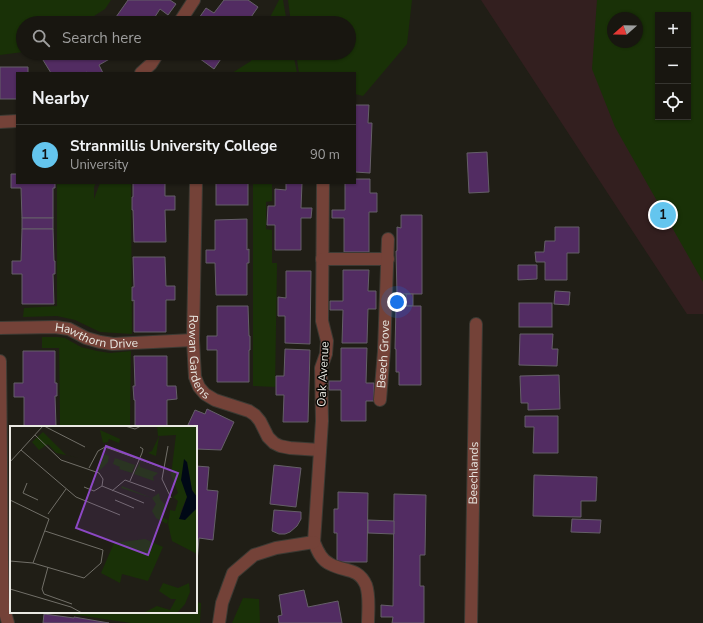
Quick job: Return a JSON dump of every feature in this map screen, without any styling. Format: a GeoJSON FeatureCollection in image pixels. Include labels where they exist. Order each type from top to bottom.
{"type":"FeatureCollection","features":[{"type":"Feature","properties":{"kind":"street"},"geometry":{"type":"LineString","coordinates":[[184,16],[194,0]]}},
{"type":"Feature","properties":{"kind":"street"},"geometry":{"type":"LineString","coordinates":[[142,72],[154,60]]}},
{"type":"Feature","properties":{"kind":"street"},"geometry":{"type":"LineString","coordinates":[[0,122],[16,121]]}},
{"type":"Feature","properties":{"kind":"street","name":"Rowan Gardens"},"geometry":{"type":"LineString","coordinates":[[196,184],[193,340],[195,377],[199,387],[205,394],[215,400],[249,411],[255,415],[260,421],[268,437],[274,443],[290,448],[320,450]]}},
{"type":"Feature","properties":{"kind":"street","name":"Oak Avenue"},"geometry":{"type":"LineString","coordinates":[[314,542],[322,421],[321,368],[326,354],[326,341],[322,321],[323,184]]}},
{"type":"Feature","properties":{"kind":"street","name":"Beech Grove"},"geometry":{"type":"LineString","coordinates":[[380,400],[384,351],[388,239]]}},
{"type":"Feature","properties":{"kind":"street"},"geometry":{"type":"LineString","coordinates":[[322,259],[388,259]]}},
{"type":"Feature","properties":{"kind":"street","name":"Beechlands"},"geometry":{"type":"LineString","coordinates":[[471,623],[476,324]]}},
{"type":"Feature","properties":{"kind":"street","name":"Hawthorn Drive"},"geometry":{"type":"LineString","coordinates":[[0,328],[56,327],[69,329],[86,338],[113,344],[193,340]]}},
{"type":"Feature","properties":{"kind":"street"},"geometry":{"type":"LineString","coordinates":[[0,361],[3,605],[8,623]]}},
{"type":"Feature","properties":{"kind":"street"},"geometry":{"type":"LineString","coordinates":[[219,623],[222,603],[233,573],[254,555],[276,548],[314,542],[318,553],[328,564],[341,569],[354,571],[361,576],[366,587],[368,623]]}},
{"type":"Feature","properties":{"kind":"shaded area"},"geometry":{"type":"Polygon","coordinates":[[[481,0],[703,0],[703,314],[687,314],[481,0]]]}},
{"type":"Feature","properties":{"kind":"green space"},"geometry":{"type":"Polygon","coordinates":[[[0,0],[111,0],[105,9],[94,16],[16,16],[16,53],[0,55],[0,0]]]}},
{"type":"Feature","properties":{"kind":"green space"},"geometry":{"type":"Polygon","coordinates":[[[279,0],[283,0],[286,16],[271,16],[279,0]]]}},
{"type":"Feature","properties":{"kind":"green space"},"geometry":{"type":"Polygon","coordinates":[[[288,0],[412,0],[407,44],[363,96],[356,94],[356,72],[299,72],[297,60],[356,60],[356,16],[290,16],[288,0]]]}},
{"type":"Feature","properties":{"kind":"green space"},"geometry":{"type":"Polygon","coordinates":[[[597,0],[703,0],[703,282],[615,127],[592,69],[597,0]]]}},
{"type":"Feature","properties":{"kind":"green space"},"geometry":{"type":"Polygon","coordinates":[[[294,60],[297,72],[234,72],[251,61],[294,60]]]}},
{"type":"Feature","properties":{"kind":"green space"},"geometry":{"type":"Polygon","coordinates":[[[57,184],[96,184],[94,199],[100,184],[131,184],[132,334],[100,332],[75,320],[57,316],[23,317],[24,308],[57,306],[57,184]]]}},
{"type":"Feature","properties":{"kind":"green space"},"geometry":{"type":"Polygon","coordinates":[[[253,184],[272,184],[272,201],[266,202],[266,229],[272,230],[272,263],[277,263],[275,387],[253,386],[253,184]]]}},
{"type":"Feature","properties":{"kind":"green space"},"geometry":{"type":"Polygon","coordinates":[[[42,337],[58,337],[65,338],[81,347],[97,351],[110,353],[131,351],[130,426],[60,426],[59,348],[42,348],[42,337]]]}},
{"type":"Feature","properties":{"kind":"green space"},"geometry":{"type":"Polygon","coordinates":[[[243,598],[259,599],[260,623],[232,623],[243,598]]]}},
{"type":"Feature","properties":{"kind":"green space"},"geometry":{"type":"Polygon","coordinates":[[[197,602],[201,603],[200,623],[131,623],[64,613],[197,613],[197,602]]]}},
{"type":"Feature","properties":{"kind":"building"},"geometry":{"type":"Polygon","coordinates":[[[128,0],[170,0],[176,4],[168,15],[160,9],[156,16],[117,16],[128,0]]]}},
{"type":"Feature","properties":{"kind":"building"},"geometry":{"type":"Polygon","coordinates":[[[224,0],[248,0],[258,7],[252,16],[200,16],[206,8],[214,13],[224,0]]]}},
{"type":"Feature","properties":{"kind":"building"},"geometry":{"type":"Polygon","coordinates":[[[43,60],[108,60],[99,65],[102,72],[50,72],[43,60]]]}},
{"type":"Feature","properties":{"kind":"building"},"geometry":{"type":"Polygon","coordinates":[[[202,60],[220,60],[214,69],[202,60]]]}},
{"type":"Feature","properties":{"kind":"building"},"geometry":{"type":"Polygon","coordinates":[[[0,67],[28,67],[28,72],[16,72],[16,99],[0,99],[0,67]]]}},
{"type":"Feature","properties":{"kind":"building"},"geometry":{"type":"Polygon","coordinates":[[[356,105],[369,105],[368,123],[372,123],[370,173],[356,172],[356,105]]]}},
{"type":"Feature","properties":{"kind":"building"},"geometry":{"type":"Polygon","coordinates":[[[487,152],[489,192],[469,193],[467,153],[487,152]]]}},
{"type":"Feature","properties":{"kind":"building"},"geometry":{"type":"Polygon","coordinates":[[[11,174],[16,174],[16,184],[55,184],[55,188],[53,188],[53,218],[22,218],[21,188],[11,188],[11,174]]]}},
{"type":"Feature","properties":{"kind":"building"},"geometry":{"type":"Polygon","coordinates":[[[356,179],[370,179],[370,193],[377,193],[377,212],[369,212],[369,252],[344,252],[344,218],[332,218],[332,210],[345,210],[345,184],[356,184],[356,179]]]}},
{"type":"Feature","properties":{"kind":"building"},"geometry":{"type":"Polygon","coordinates":[[[133,184],[165,184],[165,196],[175,196],[175,210],[165,210],[166,242],[134,242],[132,210],[133,184]]]}},
{"type":"Feature","properties":{"kind":"building"},"geometry":{"type":"Polygon","coordinates":[[[216,184],[248,184],[248,205],[216,205],[216,184]]]}},
{"type":"Feature","properties":{"kind":"building"},"geometry":{"type":"Polygon","coordinates":[[[286,184],[302,184],[301,208],[312,208],[311,218],[301,218],[301,250],[275,250],[275,225],[267,225],[268,206],[275,206],[275,189],[286,190],[286,184]]]}},
{"type":"Feature","properties":{"kind":"building"},"geometry":{"type":"Polygon","coordinates":[[[401,215],[422,215],[422,294],[397,294],[397,227],[401,228],[401,215]]]}},
{"type":"Feature","properties":{"kind":"building"},"geometry":{"type":"Polygon","coordinates":[[[22,218],[53,218],[53,229],[22,229],[22,218]]]}},
{"type":"Feature","properties":{"kind":"building"},"geometry":{"type":"Polygon","coordinates":[[[247,219],[247,250],[249,249],[249,263],[247,263],[247,295],[216,295],[215,263],[206,263],[206,250],[215,250],[215,220],[247,219]]]}},
{"type":"Feature","properties":{"kind":"building"},"geometry":{"type":"Polygon","coordinates":[[[555,227],[579,227],[579,253],[567,253],[567,280],[545,280],[545,262],[536,262],[535,252],[544,252],[545,241],[555,241],[555,227]]]}},
{"type":"Feature","properties":{"kind":"building"},"geometry":{"type":"Polygon","coordinates":[[[22,229],[53,229],[55,261],[55,274],[53,274],[54,304],[22,304],[22,274],[12,274],[12,261],[21,261],[22,229]]]}},
{"type":"Feature","properties":{"kind":"building"},"geometry":{"type":"Polygon","coordinates":[[[133,257],[165,257],[166,286],[175,286],[175,300],[166,300],[166,332],[134,332],[134,300],[132,301],[132,287],[134,287],[133,257]]]}},
{"type":"Feature","properties":{"kind":"building"},"geometry":{"type":"Polygon","coordinates":[[[518,265],[537,265],[537,279],[518,280],[518,265]]]}},
{"type":"Feature","properties":{"kind":"building"},"geometry":{"type":"Polygon","coordinates":[[[343,270],[369,270],[368,291],[376,291],[376,309],[368,309],[367,343],[342,343],[343,310],[330,310],[330,301],[343,301],[343,270]]]}},
{"type":"Feature","properties":{"kind":"building"},"geometry":{"type":"Polygon","coordinates":[[[286,271],[311,271],[310,344],[285,343],[285,316],[278,316],[278,297],[286,298],[286,271]]]}},
{"type":"Feature","properties":{"kind":"building"},"geometry":{"type":"Polygon","coordinates":[[[555,291],[570,292],[569,305],[554,304],[555,291]]]}},
{"type":"Feature","properties":{"kind":"building"},"geometry":{"type":"Polygon","coordinates":[[[406,294],[413,294],[413,306],[406,306],[406,294]]]}},
{"type":"Feature","properties":{"kind":"building"},"geometry":{"type":"Polygon","coordinates":[[[519,303],[552,303],[552,327],[519,327],[519,303]]]}},
{"type":"Feature","properties":{"kind":"building"},"geometry":{"type":"Polygon","coordinates":[[[217,306],[248,306],[250,336],[249,382],[217,382],[217,350],[207,350],[207,336],[217,336],[217,306]]]}},
{"type":"Feature","properties":{"kind":"building"},"geometry":{"type":"Polygon","coordinates":[[[396,306],[421,306],[421,385],[399,385],[399,372],[396,372],[395,349],[396,306]]]}},
{"type":"Feature","properties":{"kind":"building"},"geometry":{"type":"Polygon","coordinates":[[[520,334],[553,334],[552,349],[558,349],[557,366],[519,365],[520,334]]]}},
{"type":"Feature","properties":{"kind":"building"},"geometry":{"type":"Polygon","coordinates":[[[341,348],[367,348],[366,383],[374,383],[374,401],[366,401],[366,421],[341,421],[341,390],[329,390],[329,381],[341,381],[341,348]]]}},
{"type":"Feature","properties":{"kind":"building"},"geometry":{"type":"Polygon","coordinates":[[[285,349],[310,350],[308,422],[283,422],[284,395],[276,395],[276,376],[284,376],[285,349]]]}},
{"type":"Feature","properties":{"kind":"building"},"geometry":{"type":"Polygon","coordinates":[[[23,351],[55,351],[55,383],[57,383],[57,396],[55,396],[56,426],[24,426],[24,397],[14,397],[14,383],[23,383],[23,351]]]}},
{"type":"Feature","properties":{"kind":"building"},"geometry":{"type":"Polygon","coordinates":[[[134,356],[167,356],[167,386],[176,386],[177,399],[167,400],[167,426],[135,426],[135,400],[133,386],[135,386],[134,356]]]}},
{"type":"Feature","properties":{"kind":"building"},"geometry":{"type":"Polygon","coordinates":[[[559,375],[560,409],[528,410],[528,403],[521,403],[520,376],[559,375]]]}},
{"type":"Feature","properties":{"kind":"building"},"geometry":{"type":"Polygon","coordinates":[[[207,409],[234,422],[221,450],[197,449],[197,426],[187,426],[195,410],[205,414],[207,409]]]}},
{"type":"Feature","properties":{"kind":"building"},"geometry":{"type":"Polygon","coordinates":[[[525,416],[558,416],[558,453],[533,453],[534,427],[525,427],[525,416]]]}},
{"type":"Feature","properties":{"kind":"building"},"geometry":{"type":"Polygon","coordinates":[[[274,465],[301,468],[296,507],[270,504],[274,465]]]}},
{"type":"Feature","properties":{"kind":"building"},"geometry":{"type":"Polygon","coordinates":[[[197,466],[209,467],[207,490],[218,491],[213,540],[199,538],[197,562],[197,466]]]}},
{"type":"Feature","properties":{"kind":"building"},"geometry":{"type":"Polygon","coordinates":[[[534,475],[597,477],[596,501],[581,501],[581,517],[533,516],[534,475]]]}},
{"type":"Feature","properties":{"kind":"building"},"geometry":{"type":"Polygon","coordinates":[[[338,492],[368,493],[367,562],[337,562],[337,533],[334,533],[334,509],[338,509],[338,492]]]}},
{"type":"Feature","properties":{"kind":"building"},"geometry":{"type":"Polygon","coordinates":[[[394,494],[426,495],[425,555],[420,555],[420,586],[424,586],[424,623],[392,623],[393,617],[381,617],[381,605],[393,606],[394,494]]]}},
{"type":"Feature","properties":{"kind":"building"},"geometry":{"type":"Polygon","coordinates":[[[274,510],[301,512],[301,519],[297,526],[290,532],[279,534],[272,531],[274,510]]]}},
{"type":"Feature","properties":{"kind":"building"},"geometry":{"type":"Polygon","coordinates":[[[572,519],[601,520],[600,533],[571,532],[572,519]]]}},
{"type":"Feature","properties":{"kind":"building"},"geometry":{"type":"Polygon","coordinates":[[[368,520],[394,521],[394,534],[368,533],[368,520]]]}},
{"type":"Feature","properties":{"kind":"building"},"geometry":{"type":"Polygon","coordinates":[[[304,590],[308,607],[338,601],[342,623],[279,623],[278,616],[282,615],[279,595],[304,590]]]}},
{"type":"Feature","properties":{"kind":"building"},"geometry":{"type":"Polygon","coordinates":[[[44,614],[74,617],[109,623],[43,623],[44,614]]]}},
{"type":"Feature","properties":{"kind":"place","name":"Stranmillis University College"},"geometry":{"type":"Point","coordinates":[663,215]}}]}
